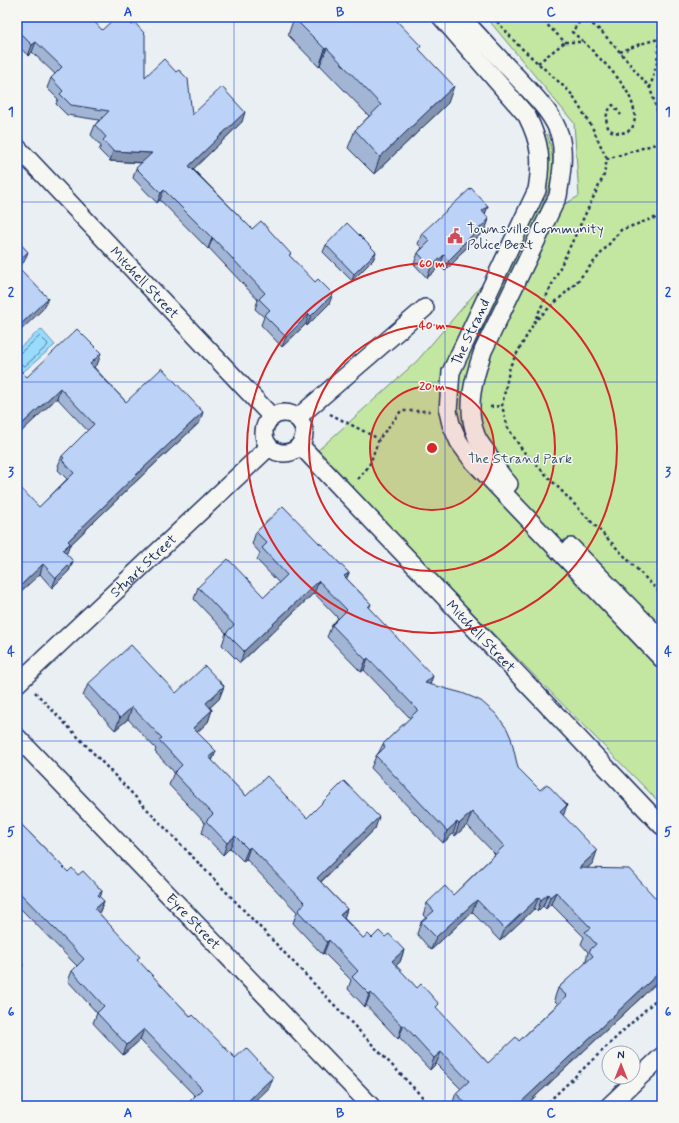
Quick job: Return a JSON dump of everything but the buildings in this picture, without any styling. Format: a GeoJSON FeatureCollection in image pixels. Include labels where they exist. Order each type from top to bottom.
{"type":"FeatureCollection","features":[{"type":"Feature","properties":{"kind":"street","name":"The Strand"},"geometry":{"type":"LineString","coordinates":[[441,17],[527,116],[535,132],[540,151],[540,174],[537,190],[451,372],[448,411],[451,424],[460,442],[472,460],[662,659]]}},
{"type":"Feature","properties":{"kind":"street","name":"The Strand"},"geometry":{"type":"LineString","coordinates":[[461,17],[542,105],[554,122],[560,136],[562,155],[562,177],[558,196],[483,351],[473,383],[471,409],[472,421],[476,436],[498,472],[662,640]]}},
{"type":"Feature","properties":{"kind":"street","name":"Mitchell Street"},"geometry":{"type":"LineString","coordinates":[[17,148],[272,417]]}},
{"type":"Feature","properties":{"kind":"street"},"geometry":{"type":"LineString","coordinates":[[296,418],[425,308]]}},
{"type":"Feature","properties":{"kind":"street"},"geometry":{"type":"LineString","coordinates":[[284,413],[296,418],[303,428],[303,440],[296,449],[285,453],[274,451],[269,447],[265,441],[264,428],[272,417],[284,413]]}},
{"type":"Feature","properties":{"kind":"street","name":"Mitchell Street"},"geometry":{"type":"LineString","coordinates":[[300,445],[662,826]]}},
{"type":"Feature","properties":{"kind":"street","name":"Stuart Street"},"geometry":{"type":"LineString","coordinates":[[20,682],[269,447]]}},
{"type":"Feature","properties":{"kind":"street","name":"Eyre Street"},"geometry":{"type":"LineString","coordinates":[[17,736],[371,1106]]}},
{"type":"Feature","properties":{"kind":"street"},"geometry":{"type":"LineString","coordinates":[[609,1106],[662,1056]]}},
{"type":"Feature","properties":{"kind":"path"},"geometry":{"type":"LineString","coordinates":[[493,17],[518,45],[570,92],[592,127],[607,159],[604,175],[535,321],[510,366],[502,406],[508,428],[523,451],[662,595]]}},
{"type":"Feature","properties":{"kind":"path"},"geometry":{"type":"LineString","coordinates":[[539,17],[565,42]]}},
{"type":"Feature","properties":{"kind":"path"},"geometry":{"type":"LineString","coordinates":[[621,115],[613,105],[608,110],[606,123],[610,130],[618,133],[625,133],[632,129],[635,118],[632,103],[620,81],[584,42],[572,32],[583,17],[601,31],[650,88],[662,126]]}},
{"type":"Feature","properties":{"kind":"path"},"geometry":{"type":"LineString","coordinates":[[650,88],[657,63],[659,39],[662,35]]}},
{"type":"Feature","properties":{"kind":"path"},"geometry":{"type":"LineString","coordinates":[[620,52],[640,44],[659,39]]}},
{"type":"Feature","properties":{"kind":"path"},"geometry":{"type":"LineString","coordinates":[[538,63],[565,42],[584,42]]}},
{"type":"Feature","properties":{"kind":"path"},"geometry":{"type":"LineString","coordinates":[[607,159],[662,142]]}},
{"type":"Feature","properties":{"kind":"path"},"geometry":{"type":"LineString","coordinates":[[535,321],[575,284],[621,230],[654,218],[662,219]]}},
{"type":"Feature","properties":{"kind":"path"},"geometry":{"type":"LineString","coordinates":[[312,405],[379,439]]}},
{"type":"Feature","properties":{"kind":"path"},"geometry":{"type":"LineString","coordinates":[[471,409],[502,406]]}},
{"type":"Feature","properties":{"kind":"path"},"geometry":{"type":"LineString","coordinates":[[346,493],[369,466],[379,439],[402,411],[448,411]]}},
{"type":"Feature","properties":{"kind":"path"},"geometry":{"type":"LineString","coordinates":[[20,682],[431,1106]]}},
{"type":"Feature","properties":{"kind":"path"},"geometry":{"type":"LineString","coordinates":[[544,1106],[662,994]]}},
{"type":"Feature","properties":{"kind":"green space","name":"The Strand Park"},"geometry":{"type":"Polygon","coordinates":[[[486,17],[662,17],[662,805],[315,453],[417,361],[521,239],[547,176],[549,160],[545,135],[547,134],[551,147],[553,170],[548,191],[534,224],[544,216],[579,196],[574,123],[486,17]]]}},
{"type":"Feature","properties":{"kind":"water"},"geometry":{"type":"Polygon","coordinates":[[[41,329],[55,345],[23,372],[17,366],[17,350],[41,329]]]}},
{"type":"Feature","properties":{"kind":"place","name":"Townsville Community Police Beat"},"geometry":{"type":"Point","coordinates":[455,236]}}]}
